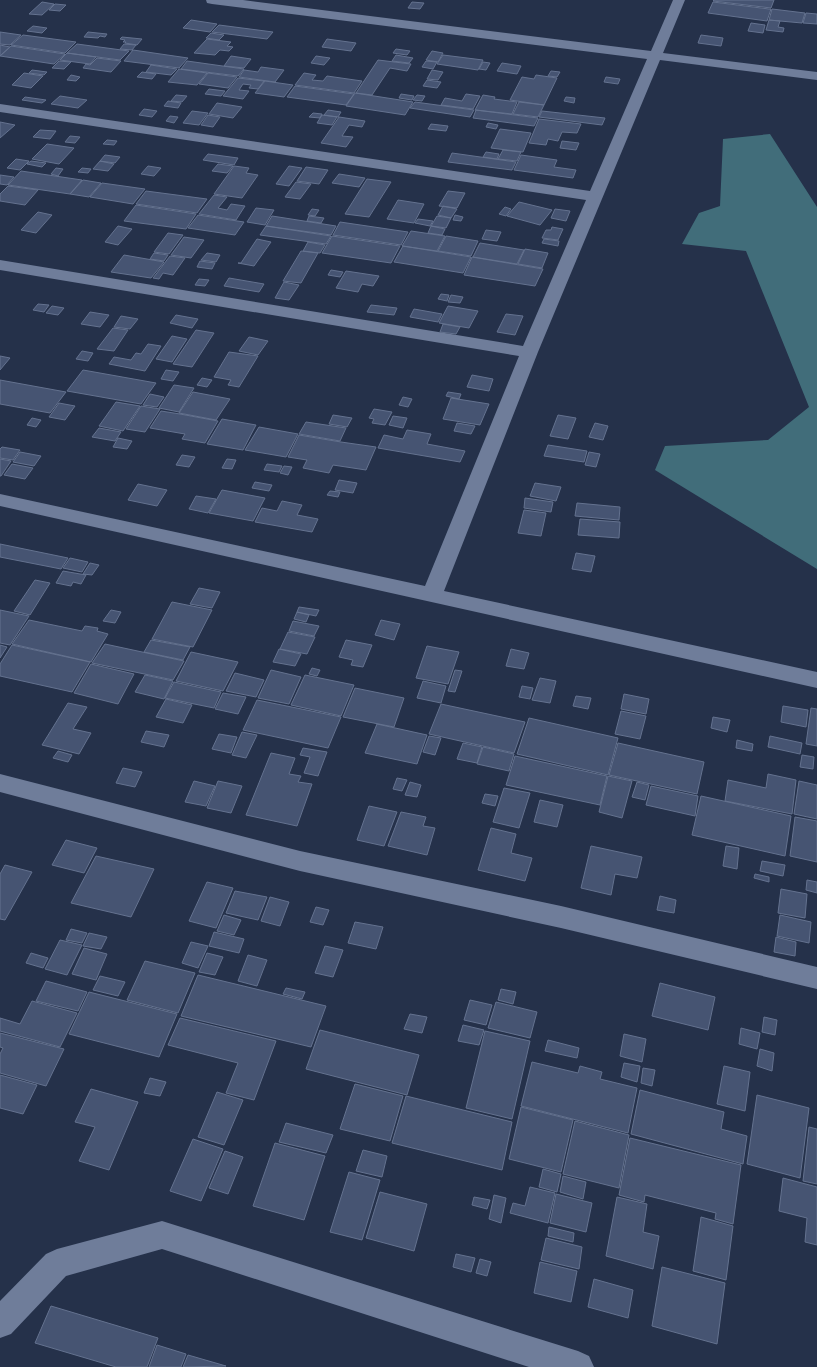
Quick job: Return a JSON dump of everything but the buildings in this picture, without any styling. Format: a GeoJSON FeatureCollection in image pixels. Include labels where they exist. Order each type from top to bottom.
{"type":"FeatureCollection","features":[{"type":"Feature","properties":{"kind":"street"},"geometry":{"type":"LineString","coordinates":[[217,0],[817,76]]}},
{"type":"Feature","properties":{"kind":"street"},"geometry":{"type":"LineString","coordinates":[[432,595],[529,352],[679,0]]}},
{"type":"Feature","properties":{"kind":"street"},"geometry":{"type":"LineString","coordinates":[[0,108],[596,197]]}},
{"type":"Feature","properties":{"kind":"street"},"geometry":{"type":"LineString","coordinates":[[0,265],[529,352]]}},
{"type":"Feature","properties":{"kind":"street"},"geometry":{"type":"LineString","coordinates":[[0,500],[201,546],[333,573],[817,680]]}},
{"type":"Feature","properties":{"kind":"street"},"geometry":{"type":"LineString","coordinates":[[0,783],[300,861],[561,917],[817,978]]}},
{"type":"Feature","properties":{"kind":"street"},"geometry":{"type":"LineString","coordinates":[[0,1323],[57,1264],[162,1235],[563,1365]]}},
{"type":"Feature","properties":{"kind":"water"},"geometry":{"type":"Polygon","coordinates":[[[770,134],[817,207],[817,569],[655,470],[665,446],[768,440],[809,407],[746,251],[682,244],[699,213],[720,206],[723,139],[770,134]]]}}]}
